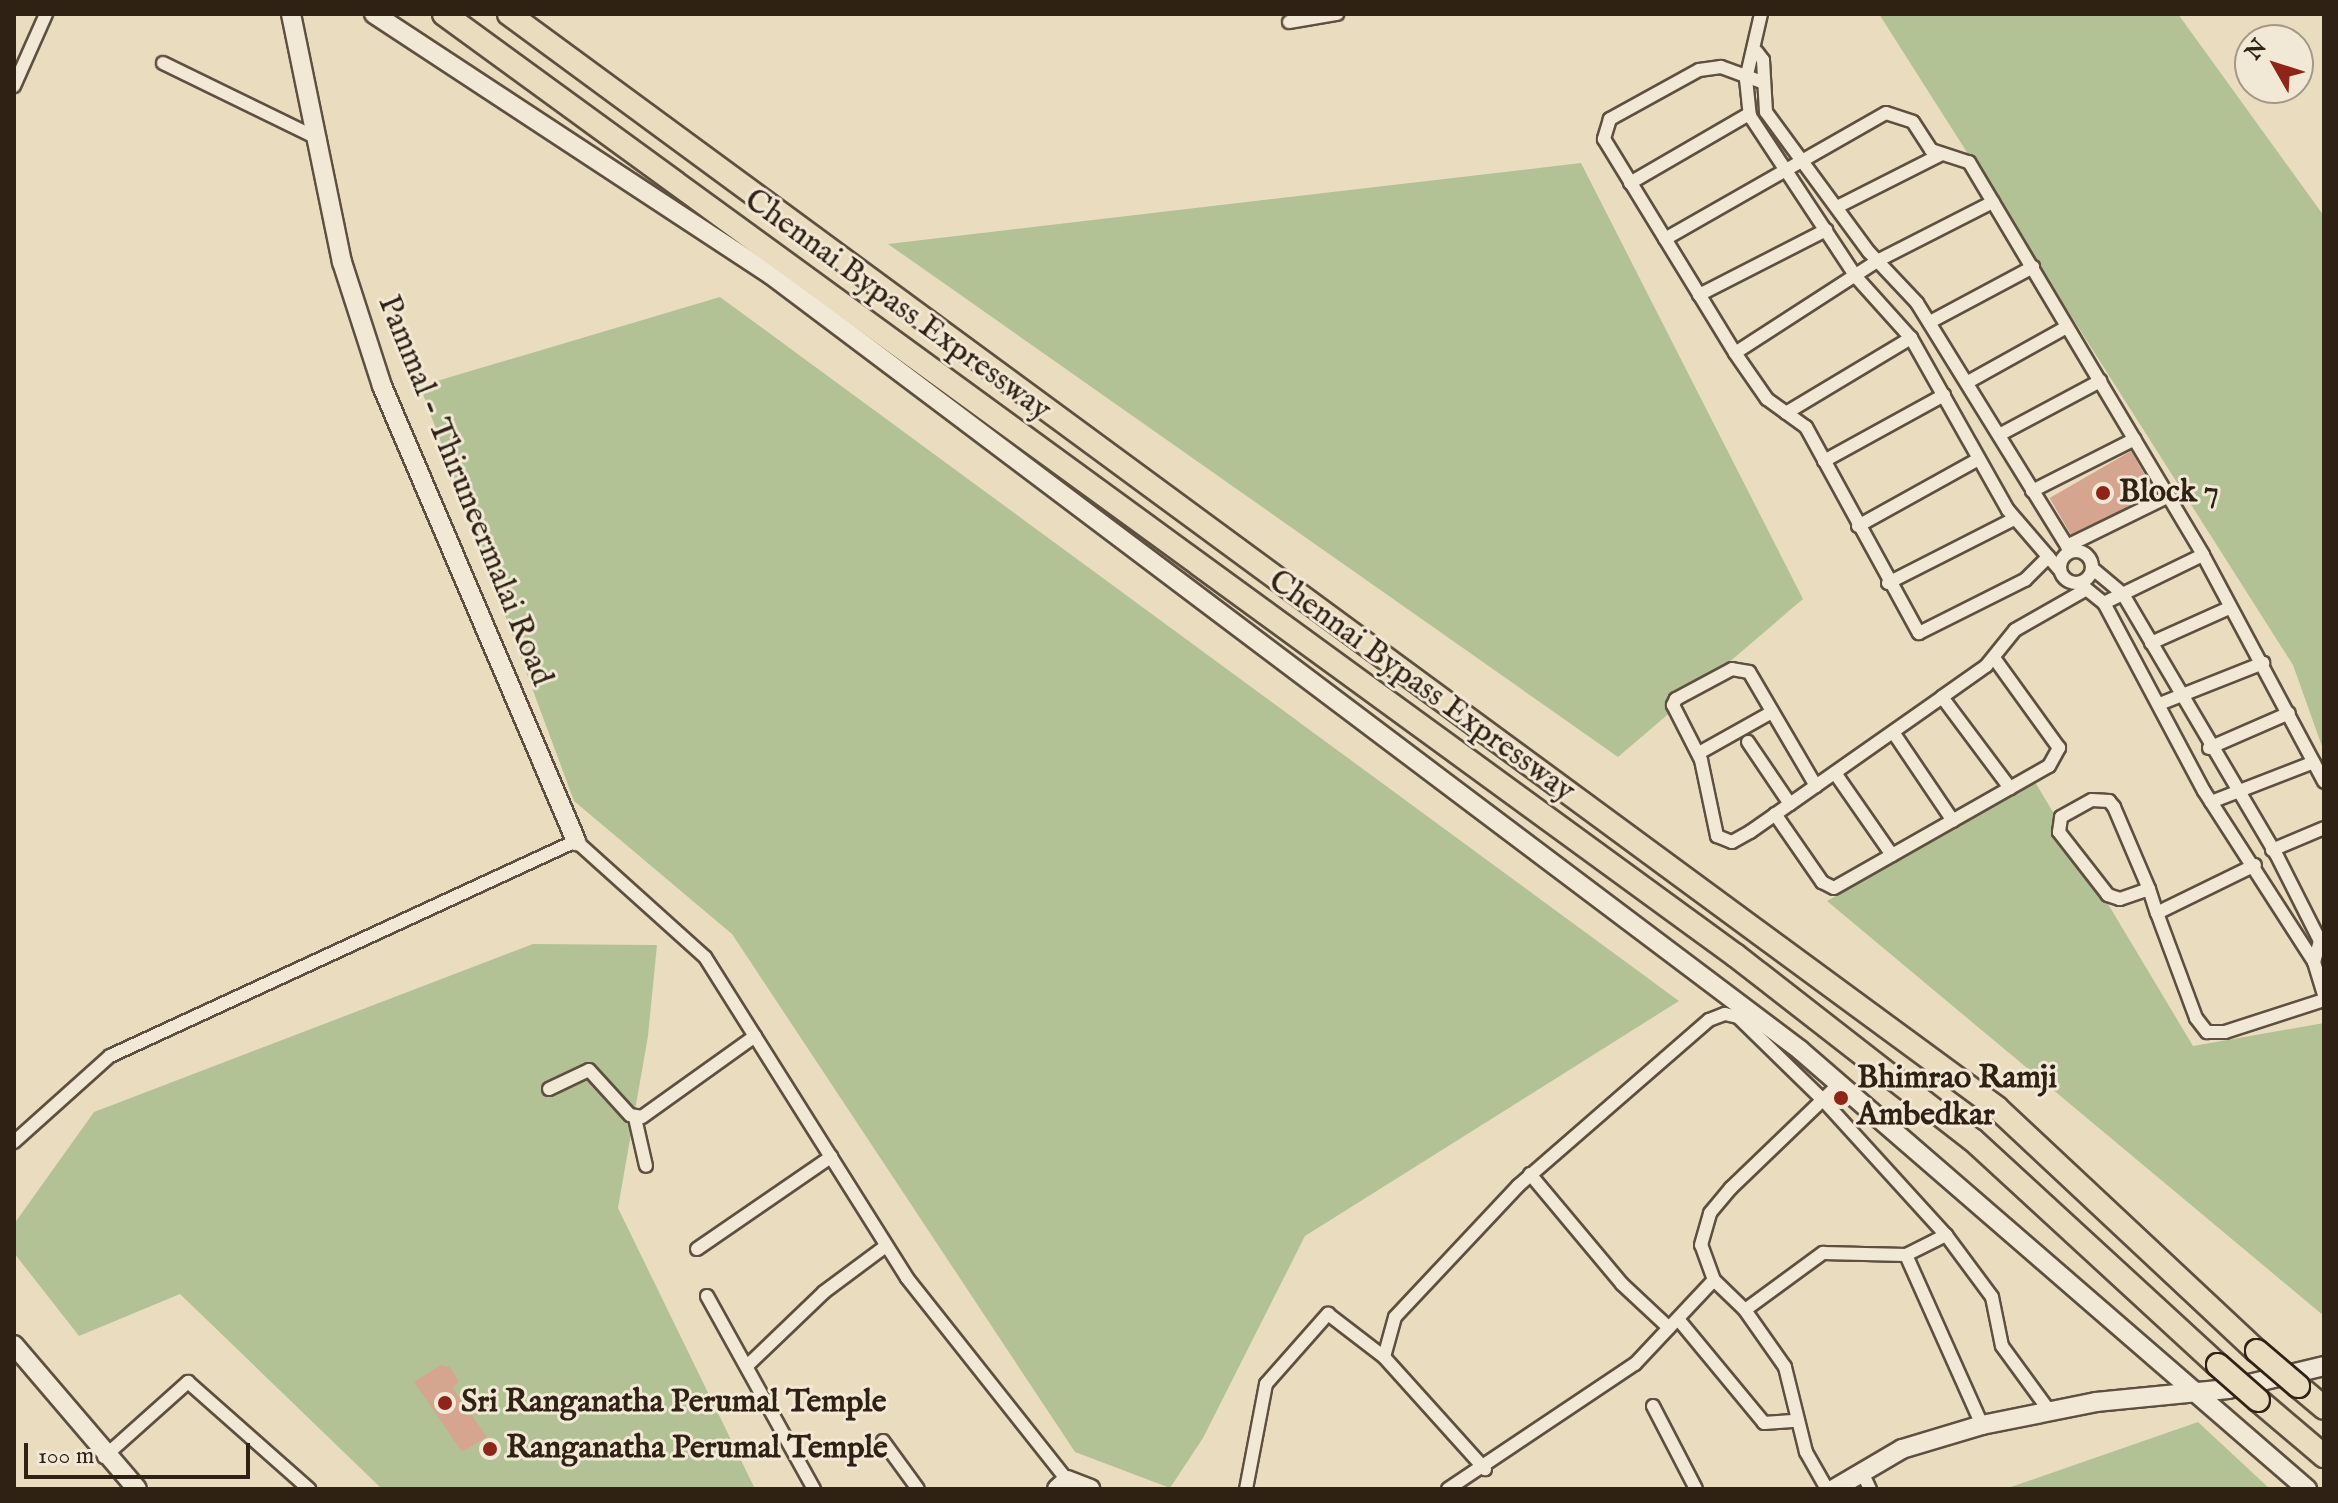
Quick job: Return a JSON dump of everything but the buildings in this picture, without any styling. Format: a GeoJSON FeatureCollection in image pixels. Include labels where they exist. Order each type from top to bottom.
{"type":"FeatureCollection","features":[{"type":"Feature","properties":{"kind":"highway","name":"Chennai Bypass Expressway"},"geometry":{"type":"LineString","coordinates":[[444,14],[682,201],[1735,955],[1973,1140],[2218,1365],[2324,1456]]}},
{"type":"Feature","properties":{"kind":"highway","name":"Chennai Bypass Expressway"},"geometry":{"type":"LineString","coordinates":[[509,14],[1997,1108],[2257,1351],[2324,1408]]}},
{"type":"Feature","properties":{"kind":"street"},"geometry":{"type":"LineString","coordinates":[[14,86],[46,14]]}},
{"type":"Feature","properties":{"kind":"street","name":"Pammal - Thiruneermalai Road"},"geometry":{"type":"LineString","coordinates":[[291,14],[342,262],[369,350],[576,841]]}},
{"type":"Feature","properties":{"kind":"street"},"geometry":{"type":"LineString","coordinates":[[374,14],[682,201]]}},
{"type":"Feature","properties":{"kind":"street"},"geometry":{"type":"LineString","coordinates":[[1289,22],[1337,14]]}},
{"type":"Feature","properties":{"kind":"street"},"geometry":{"type":"LineString","coordinates":[[1761,14],[1757,52],[1746,79],[1749,114],[1857,278],[1911,338],[2014,519],[2068,582],[2082,586],[2104,603],[2162,703],[2211,802],[2319,959]]}},
{"type":"Feature","properties":{"kind":"street"},"geometry":{"type":"LineString","coordinates":[[1757,52],[1763,60],[1766,112],[1877,261],[1930,322],[2068,549],[2085,554],[2092,568],[2123,594],[2235,793],[2308,913],[2324,997],[2225,1032],[2207,1032],[2196,1018],[2149,889],[2109,801],[2092,800],[2061,817],[2059,832],[2108,895],[2120,899],[2149,889]]}},
{"type":"Feature","properties":{"kind":"street"},"geometry":{"type":"LineString","coordinates":[[163,63],[319,139]]}},
{"type":"Feature","properties":{"kind":"street"},"geometry":{"type":"LineString","coordinates":[[1762,82],[1746,79],[1721,67],[1699,70],[1610,119],[1604,139],[1735,353],[1767,399],[1806,427],[1913,627],[1925,634],[2031,576],[2048,557]]}},
{"type":"Feature","properties":{"kind":"street"},"geometry":{"type":"LineString","coordinates":[[1665,239],[1891,112],[1913,122],[1926,145],[1940,155],[1969,162],[2203,555],[2324,782]]}},
{"type":"Feature","properties":{"kind":"street"},"geometry":{"type":"LineString","coordinates":[[1630,183],[1749,114]]}},
{"type":"Feature","properties":{"kind":"street"},"geometry":{"type":"LineString","coordinates":[[1837,207],[1940,155]]}},
{"type":"Feature","properties":{"kind":"street"},"geometry":{"type":"LineString","coordinates":[[1735,353],[1857,278],[1877,261],[1993,202]]}},
{"type":"Feature","properties":{"kind":"street"},"geometry":{"type":"LineString","coordinates":[[1699,295],[1826,230]]}},
{"type":"Feature","properties":{"kind":"street"},"geometry":{"type":"LineString","coordinates":[[1930,322],[2033,267]]}},
{"type":"Feature","properties":{"kind":"street"},"geometry":{"type":"LineString","coordinates":[[780,271],[1839,1084],[2307,1489]]}},
{"type":"Feature","properties":{"kind":"street"},"geometry":{"type":"LineString","coordinates":[[1968,382],[2067,327]]}},
{"type":"Feature","properties":{"kind":"street"},"geometry":{"type":"LineString","coordinates":[[1786,413],[1911,338]]}},
{"type":"Feature","properties":{"kind":"street"},"geometry":{"type":"LineString","coordinates":[[1933,377],[1957,364]]}},
{"type":"Feature","properties":{"kind":"street"},"geometry":{"type":"LineString","coordinates":[[1999,435],[2100,381]]}},
{"type":"Feature","properties":{"kind":"street"},"geometry":{"type":"LineString","coordinates":[[1824,461],[1944,395]]}},
{"type":"Feature","properties":{"kind":"street"},"geometry":{"type":"LineString","coordinates":[[2032,491],[2135,439]]}},
{"type":"Feature","properties":{"kind":"street"},"geometry":{"type":"LineString","coordinates":[[1858,526],[1979,459]]}},
{"type":"Feature","properties":{"kind":"street"},"geometry":{"type":"LineString","coordinates":[[2059,569],[2068,549],[2169,496]]}},
{"type":"Feature","properties":{"kind":"street"},"geometry":{"type":"LineString","coordinates":[[1888,583],[2014,519]]}},
{"type":"Feature","properties":{"kind":"street"},"geometry":{"type":"LineString","coordinates":[[2104,603],[2203,555]]}},
{"type":"Feature","properties":{"kind":"street"},"geometry":{"type":"LineString","coordinates":[[1816,786],[1743,668],[1683,695],[1673,705],[1699,753],[1724,842],[1775,814],[1790,804],[1835,773],[1942,697],[1994,658],[2015,630],[2082,586],[2092,568]]}},
{"type":"Feature","properties":{"kind":"street"},"geometry":{"type":"LineString","coordinates":[[2151,643],[2229,608]]}},
{"type":"Feature","properties":{"kind":"street"},"geometry":{"type":"LineString","coordinates":[[1775,814],[1828,887],[1892,855],[2049,766],[2059,748],[1994,658]]}},
{"type":"Feature","properties":{"kind":"street"},"geometry":{"type":"LineString","coordinates":[[2162,703],[2263,663]]}},
{"type":"Feature","properties":{"kind":"street"},"geometry":{"type":"LineString","coordinates":[[1942,697],[2010,788]]}},
{"type":"Feature","properties":{"kind":"street"},"geometry":{"type":"LineString","coordinates":[[1699,753],[1772,712]]}},
{"type":"Feature","properties":{"kind":"street"},"geometry":{"type":"LineString","coordinates":[[2209,748],[2289,713]]}},
{"type":"Feature","properties":{"kind":"street"},"geometry":{"type":"LineString","coordinates":[[1893,732],[1953,821]]}},
{"type":"Feature","properties":{"kind":"street"},"geometry":{"type":"LineString","coordinates":[[1748,742],[1790,804]]}},
{"type":"Feature","properties":{"kind":"street"},"geometry":{"type":"LineString","coordinates":[[2211,802],[2314,762]]}},
{"type":"Feature","properties":{"kind":"street"},"geometry":{"type":"LineString","coordinates":[[1835,773],[1892,855]]}},
{"type":"Feature","properties":{"kind":"street"},"geometry":{"type":"LineString","coordinates":[[2272,850],[2324,828]]}},
{"type":"Feature","properties":{"kind":"street"},"geometry":{"type":"LineString","coordinates":[[14,1142],[110,1056],[576,841],[705,957],[886,1246],[1062,1484],[1090,1489]]}},
{"type":"Feature","properties":{"kind":"street"},"geometry":{"type":"LineString","coordinates":[[2157,913],[2255,865]]}},
{"type":"Feature","properties":{"kind":"street"},"geometry":{"type":"LineString","coordinates":[[1384,1357],[1395,1317],[1530,1174],[1709,1020],[1725,1014],[1738,1017],[1823,1100],[1946,1235],[1992,1297],[2002,1346],[2048,1409]]}},
{"type":"Feature","properties":{"kind":"street"},"geometry":{"type":"LineString","coordinates":[[635,1118],[755,1036]]}},
{"type":"Feature","properties":{"kind":"street"},"geometry":{"type":"LineString","coordinates":[[549,1089],[589,1070],[635,1118],[646,1166]]}},
{"type":"Feature","properties":{"kind":"street"},"geometry":{"type":"LineString","coordinates":[[1827,1489],[1796,1421],[1785,1367],[1745,1310],[1714,1280],[1701,1245],[1710,1213],[1839,1084]]}},
{"type":"Feature","properties":{"kind":"street"},"geometry":{"type":"LineString","coordinates":[[697,1249],[831,1157]]}},
{"type":"Feature","properties":{"kind":"street"},"geometry":{"type":"LineString","coordinates":[[1530,1174],[1622,1284],[1674,1323],[1764,1423],[1796,1421]]}},
{"type":"Feature","properties":{"kind":"street"},"geometry":{"type":"LineString","coordinates":[[1745,1310],[1823,1253],[1906,1255],[1946,1235]]}},
{"type":"Feature","properties":{"kind":"street"},"geometry":{"type":"LineString","coordinates":[[748,1365],[824,1292],[886,1246]]}},
{"type":"Feature","properties":{"kind":"street"},"geometry":{"type":"LineString","coordinates":[[1906,1255],[1982,1425]]}},
{"type":"Feature","properties":{"kind":"street"},"geometry":{"type":"LineString","coordinates":[[1448,1489],[1485,1469],[1635,1364],[1714,1280]]}},
{"type":"Feature","properties":{"kind":"street"},"geometry":{"type":"LineString","coordinates":[[707,1296],[748,1365],[814,1489]]}},
{"type":"Feature","properties":{"kind":"street"},"geometry":{"type":"LineString","coordinates":[[1246,1489],[1266,1384],[1322,1318],[1334,1316],[1384,1357],[1485,1469]]}},
{"type":"Feature","properties":{"kind":"street"},"geometry":{"type":"LineString","coordinates":[[14,1345],[104,1457],[137,1489]]}},
{"type":"Feature","properties":{"kind":"street"},"geometry":{"type":"LineString","coordinates":[[2198,1392],[2324,1354]]}},
{"type":"Feature","properties":{"kind":"street"},"geometry":{"type":"LineString","coordinates":[[1834,1489],[1866,1481],[1902,1449],[1982,1425],[2048,1409],[2198,1392],[2324,1366]]}},
{"type":"Feature","properties":{"kind":"street"},"geometry":{"type":"LineString","coordinates":[[104,1457],[188,1382],[309,1489]]}},
{"type":"Feature","properties":{"kind":"street"},"geometry":{"type":"LineString","coordinates":[[1653,1406],[1696,1489]]}},
{"type":"Feature","properties":{"kind":"street"},"geometry":{"type":"LineString","coordinates":[[883,1441],[918,1489]]}},
{"type":"Feature","properties":{"kind":"green space"},"geometry":{"type":"Polygon","coordinates":[[[1879,14],[2178,14],[2234,91],[2234,104],[2243,104],[2324,216],[2324,752],[2293,665],[1879,14]]]}},
{"type":"Feature","properties":{"kind":"green space"},"geometry":{"type":"Polygon","coordinates":[[[1581,163],[1803,599],[1618,757],[888,244],[1581,163]]]}},
{"type":"Feature","properties":{"kind":"green space"},"geometry":{"type":"Polygon","coordinates":[[[720,297],[1679,1001],[1305,1236],[1203,1438],[1170,1488],[1075,1452],[732,934],[574,801],[420,386],[720,297]]]}},
{"type":"Feature","properties":{"kind":"green space"},"geometry":{"type":"Polygon","coordinates":[[[2035,782],[2193,1046],[2324,1023],[2324,1316],[1827,901],[2035,782]]]}},
{"type":"Feature","properties":{"kind":"green space"},"geometry":{"type":"Polygon","coordinates":[[[533,944],[657,945],[648,1036],[618,1208],[755,1489],[382,1489],[180,1294],[79,1336],[14,1253],[14,1224],[94,1112],[533,944]]]}},
{"type":"Feature","properties":{"kind":"green space"},"geometry":{"type":"Polygon","coordinates":[[[2198,1422],[2270,1489],[2005,1489],[2198,1422]]]}},
{"type":"Feature","properties":{"kind":"place","name":"Block 7"},"geometry":{"type":"Point","coordinates":[2103,493]}},
{"type":"Feature","properties":{"kind":"place","name":"Bhimrao Ramji Ambedkar"},"geometry":{"type":"Point","coordinates":[1841,1098]}},
{"type":"Feature","properties":{"kind":"place","name":"Sri Ranganatha Perumal Temple"},"geometry":{"type":"Point","coordinates":[445,1403]}},
{"type":"Feature","properties":{"kind":"place","name":"Ranganatha Perumal Temple"},"geometry":{"type":"Point","coordinates":[490,1449]}}]}
